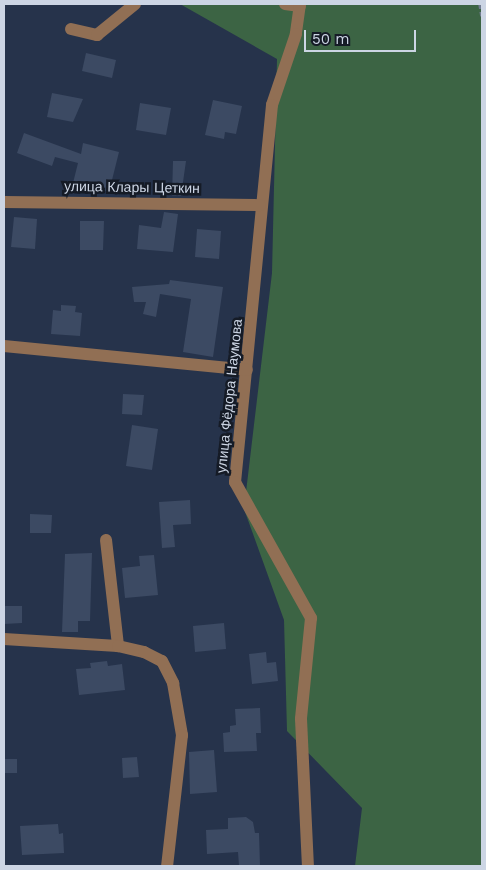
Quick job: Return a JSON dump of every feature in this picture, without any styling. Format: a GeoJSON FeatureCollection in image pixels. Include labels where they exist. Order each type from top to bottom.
{"type":"FeatureCollection","features":[{"type":"Feature","properties":{"kind":"street"},"geometry":{"type":"LineString","coordinates":[[71,29],[97,35],[135,4]]}},
{"type":"Feature","properties":{"kind":"street"},"geometry":{"type":"LineString","coordinates":[[285,4],[300,5]]}},
{"type":"Feature","properties":{"kind":"street","name":"улица Фёдора Наумова"},"geometry":{"type":"LineString","coordinates":[[300,5],[296,34],[272,105],[260,205],[248,370],[235,482],[311,618],[301,719],[308,866]]}},
{"type":"Feature","properties":{"kind":"street","name":"улица Клары Цеткин"},"geometry":{"type":"LineString","coordinates":[[4,202],[260,205]]}},
{"type":"Feature","properties":{"kind":"street"},"geometry":{"type":"LineString","coordinates":[[4,346],[248,370]]}},
{"type":"Feature","properties":{"kind":"street"},"geometry":{"type":"LineString","coordinates":[[106,540],[118,646]]}},
{"type":"Feature","properties":{"kind":"street"},"geometry":{"type":"LineString","coordinates":[[4,639],[118,646],[144,652],[162,661],[174,683],[182,735],[167,866]]}},
{"type":"Feature","properties":{"kind":"path"},"geometry":{"type":"LineString","coordinates":[[480,4],[482,16]]}},
{"type":"Feature","properties":{"kind":"green space"},"geometry":{"type":"Polygon","coordinates":[[[180,4],[482,4],[482,866],[355,866],[362,808],[287,731],[284,620],[244,509],[272,273],[277,59],[180,4]]]}},
{"type":"Feature","properties":{"kind":"building"},"geometry":{"type":"Polygon","coordinates":[[[86,53],[116,60],[112,78],[82,71],[86,53]]]}},
{"type":"Feature","properties":{"kind":"building"},"geometry":{"type":"Polygon","coordinates":[[[52,93],[83,99],[73,122],[47,117],[52,93]]]}},
{"type":"Feature","properties":{"kind":"building"},"geometry":{"type":"Polygon","coordinates":[[[213,100],[242,106],[236,134],[225,132],[224,139],[205,135],[213,100]]]}},
{"type":"Feature","properties":{"kind":"building"},"geometry":{"type":"Polygon","coordinates":[[[140,103],[171,108],[166,135],[136,130],[140,103]]]}},
{"type":"Feature","properties":{"kind":"building"},"geometry":{"type":"Polygon","coordinates":[[[24,133],[81,154],[83,143],[119,152],[109,192],[73,183],[78,163],[55,157],[52,166],[17,153],[24,133]]]}},
{"type":"Feature","properties":{"kind":"building"},"geometry":{"type":"Polygon","coordinates":[[[173,161],[186,161],[181,196],[172,196],[173,161]]]}},
{"type":"Feature","properties":{"kind":"building"},"geometry":{"type":"Polygon","coordinates":[[[164,212],[178,214],[173,252],[137,249],[139,225],[161,228],[164,212]]]}},
{"type":"Feature","properties":{"kind":"building"},"geometry":{"type":"Polygon","coordinates":[[[14,217],[37,219],[35,249],[11,247],[14,217]]]}},
{"type":"Feature","properties":{"kind":"building"},"geometry":{"type":"Polygon","coordinates":[[[80,221],[104,221],[103,250],[80,250],[80,221]]]}},
{"type":"Feature","properties":{"kind":"building"},"geometry":{"type":"Polygon","coordinates":[[[197,229],[221,231],[219,259],[195,257],[197,229]]]}},
{"type":"Feature","properties":{"kind":"building"},"geometry":{"type":"Polygon","coordinates":[[[170,280],[223,287],[213,357],[183,352],[191,299],[160,294],[156,317],[143,314],[146,302],[134,302],[132,287],[169,284],[170,280]]]}},
{"type":"Feature","properties":{"kind":"building"},"geometry":{"type":"Polygon","coordinates":[[[61,305],[76,306],[75,312],[82,313],[80,336],[51,334],[53,310],[61,311],[61,305]]]}},
{"type":"Feature","properties":{"kind":"building"},"geometry":{"type":"Polygon","coordinates":[[[123,394],[144,395],[142,415],[122,414],[123,394]]]}},
{"type":"Feature","properties":{"kind":"building"},"geometry":{"type":"Polygon","coordinates":[[[132,425],[158,429],[152,470],[126,466],[132,425]]]}},
{"type":"Feature","properties":{"kind":"building"},"geometry":{"type":"Polygon","coordinates":[[[190,500],[191,524],[173,525],[175,547],[162,548],[159,502],[190,500]]]}},
{"type":"Feature","properties":{"kind":"building"},"geometry":{"type":"Polygon","coordinates":[[[30,514],[52,515],[51,533],[30,533],[30,514]]]}},
{"type":"Feature","properties":{"kind":"building"},"geometry":{"type":"Polygon","coordinates":[[[92,553],[90,621],[78,621],[78,632],[62,632],[65,554],[92,553]]]}},
{"type":"Feature","properties":{"kind":"building"},"geometry":{"type":"Polygon","coordinates":[[[154,555],[158,595],[125,598],[122,568],[140,566],[139,556],[154,555]]]}},
{"type":"Feature","properties":{"kind":"building"},"geometry":{"type":"Polygon","coordinates":[[[4,606],[22,606],[22,623],[4,624],[4,606]]]}},
{"type":"Feature","properties":{"kind":"building"},"geometry":{"type":"Polygon","coordinates":[[[224,623],[226,649],[195,652],[193,626],[224,623]]]}},
{"type":"Feature","properties":{"kind":"building"},"geometry":{"type":"Polygon","coordinates":[[[266,652],[267,663],[276,662],[278,681],[252,684],[249,654],[266,652]]]}},
{"type":"Feature","properties":{"kind":"building"},"geometry":{"type":"Polygon","coordinates":[[[107,661],[108,666],[122,664],[125,690],[79,695],[76,669],[91,668],[90,663],[107,661]]]}},
{"type":"Feature","properties":{"kind":"building"},"geometry":{"type":"Polygon","coordinates":[[[260,708],[261,733],[256,733],[257,751],[224,752],[223,733],[230,732],[230,726],[236,725],[235,709],[260,708]]]}},
{"type":"Feature","properties":{"kind":"building"},"geometry":{"type":"Polygon","coordinates":[[[214,750],[217,792],[190,794],[189,752],[214,750]]]}},
{"type":"Feature","properties":{"kind":"building"},"geometry":{"type":"Polygon","coordinates":[[[137,757],[139,777],[123,778],[122,758],[137,757]]]}},
{"type":"Feature","properties":{"kind":"building"},"geometry":{"type":"Polygon","coordinates":[[[4,759],[17,759],[17,773],[4,773],[4,759]]]}},
{"type":"Feature","properties":{"kind":"building"},"geometry":{"type":"Polygon","coordinates":[[[246,817],[253,822],[255,833],[259,833],[260,866],[239,866],[238,852],[207,854],[206,830],[228,829],[228,818],[246,817]]]}},
{"type":"Feature","properties":{"kind":"building"},"geometry":{"type":"Polygon","coordinates":[[[58,824],[59,834],[63,833],[64,853],[22,855],[20,826],[58,824]]]}}]}
